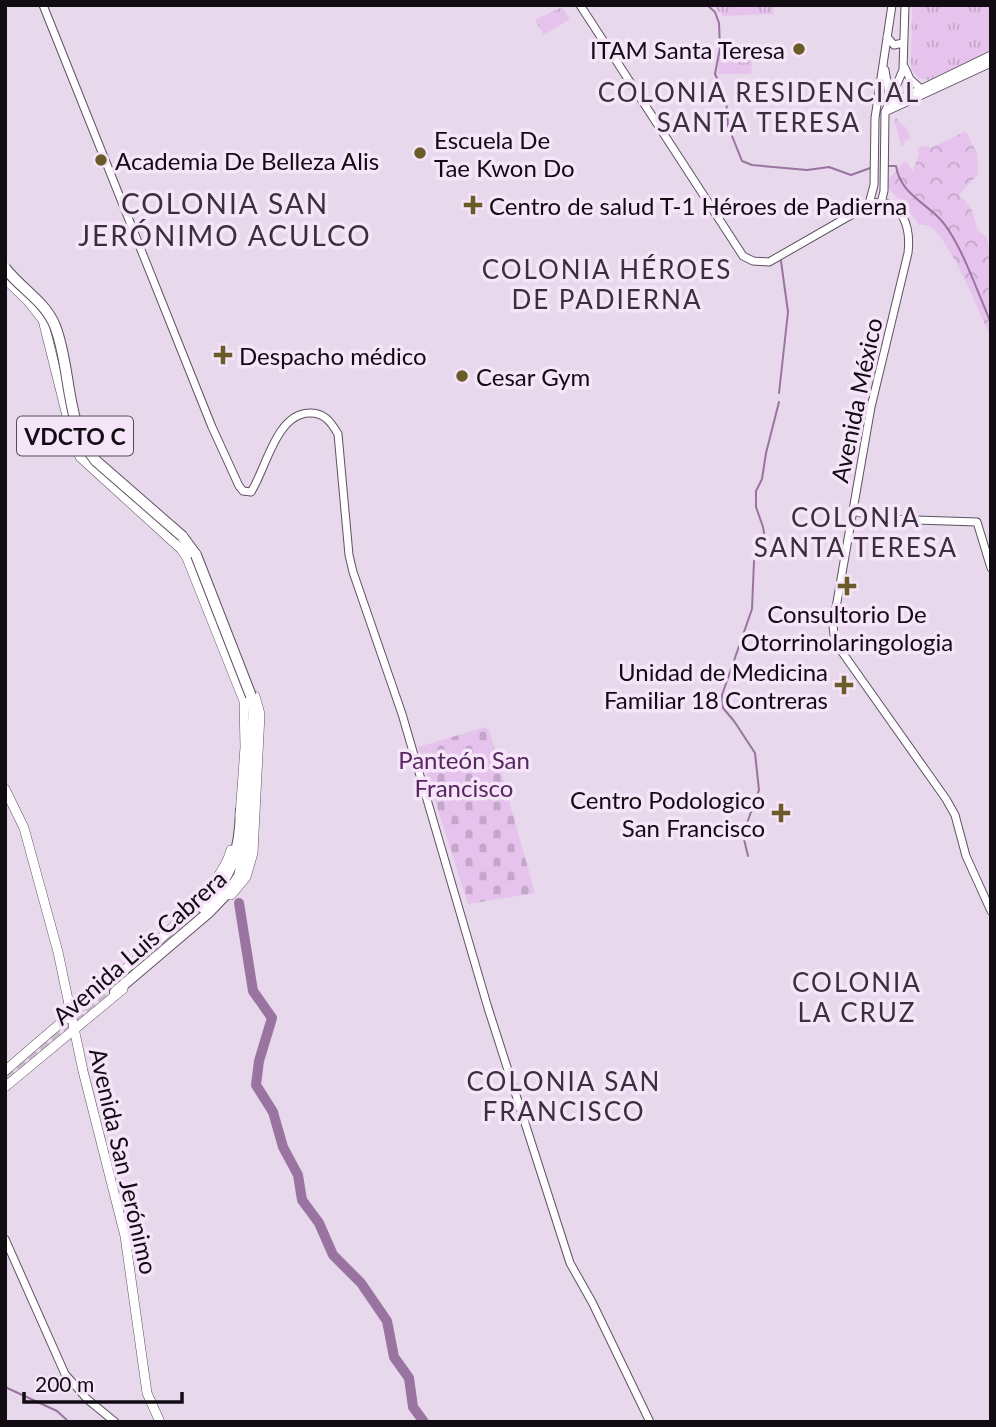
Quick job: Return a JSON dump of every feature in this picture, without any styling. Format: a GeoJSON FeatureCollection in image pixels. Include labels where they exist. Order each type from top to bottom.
{"type":"FeatureCollection","features":[{"type":"Feature","properties":{"kind":"highway","name":"VDCTO C"},"geometry":{"type":"LineString","coordinates":[[9,277],[35,297],[54,323],[78,427],[90,452],[102,466],[182,536],[196,555],[248,697],[252,727],[246,848],[240,876],[208,913],[112,990],[227,886],[237,867],[243,834],[252,727]]}},
{"type":"Feature","properties":{"kind":"highway"},"geometry":{"type":"LineString","coordinates":[[252,727],[256,801]]}},
{"type":"Feature","properties":{"kind":"highway"},"geometry":{"type":"LineString","coordinates":[[203,909],[234,864],[241,810]]}},
{"type":"Feature","properties":{"kind":"highway"},"geometry":{"type":"LineString","coordinates":[[214,896],[238,836],[238,824]]}},
{"type":"Feature","properties":{"kind":"highway"},"geometry":{"type":"LineString","coordinates":[[230,890],[251,864]]}},
{"type":"Feature","properties":{"kind":"main road"},"geometry":{"type":"LineString","coordinates":[[9,277],[39,299],[56,324],[73,416],[72,436],[80,457],[181,549],[196,578],[242,694],[253,744]]}},
{"type":"Feature","properties":{"kind":"main road"},"geometry":{"type":"LineString","coordinates":[[9,277],[43,320],[73,416],[93,452],[189,538],[207,571],[260,714],[238,824]]}},
{"type":"Feature","properties":{"kind":"main road"},"geometry":{"type":"LineString","coordinates":[[196,578],[207,571]]}},
{"type":"Feature","properties":{"kind":"main road","name":"Avenida San Jerónimo"},"geometry":{"type":"LineString","coordinates":[[5,789],[24,828],[63,974],[70,1015],[125,1236],[147,1393],[160,1422]]}},
{"type":"Feature","properties":{"kind":"main road","name":"Avenida Luis Cabrera"},"geometry":{"type":"LineString","coordinates":[[5,1087],[222,904],[240,885],[251,864],[256,801]]}},
{"type":"Feature","properties":{"kind":"main road","name":"Avenida Luis Cabrera"},"geometry":{"type":"LineString","coordinates":[[5,1071],[171,929],[220,877]]}},
{"type":"Feature","properties":{"kind":"main road"},"geometry":{"type":"LineString","coordinates":[[92,997],[101,1008]]}},
{"type":"Feature","properties":{"kind":"main road"},"geometry":{"type":"LineString","coordinates":[[57,1026],[64,1038]]}},
{"type":"Feature","properties":{"kind":"street"},"geometry":{"type":"LineString","coordinates":[[43,5],[212,427],[243,491],[251,492],[277,437],[289,420],[296,415],[313,412],[332,423],[339,440],[349,555],[353,572],[402,714],[488,1009],[570,1263],[592,1302],[650,1422]]}},
{"type":"Feature","properties":{"kind":"street"},"geometry":{"type":"LineString","coordinates":[[580,5],[743,256],[753,261],[769,261],[881,202]]}},
{"type":"Feature","properties":{"kind":"street"},"geometry":{"type":"LineString","coordinates":[[869,206],[874,184],[876,114],[892,5]]}},
{"type":"Feature","properties":{"kind":"street"},"geometry":{"type":"LineString","coordinates":[[905,5],[904,65],[909,79],[921,89]]}},
{"type":"Feature","properties":{"kind":"street"},"geometry":{"type":"LineString","coordinates":[[887,37],[894,45],[903,43]]}},
{"type":"Feature","properties":{"kind":"street"},"geometry":{"type":"LineString","coordinates":[[902,101],[991,55]]}},
{"type":"Feature","properties":{"kind":"street"},"geometry":{"type":"LineString","coordinates":[[883,63],[891,104]]}},
{"type":"Feature","properties":{"kind":"street"},"geometry":{"type":"LineString","coordinates":[[876,114],[891,104],[991,63]]}},
{"type":"Feature","properties":{"kind":"street"},"geometry":{"type":"LineString","coordinates":[[881,202],[884,185],[885,112],[891,104],[904,65]]}},
{"type":"Feature","properties":{"kind":"street"},"geometry":{"type":"LineString","coordinates":[[899,83],[902,101]]}},
{"type":"Feature","properties":{"kind":"street"},"geometry":{"type":"LineString","coordinates":[[876,114],[885,112]]}},
{"type":"Feature","properties":{"kind":"street"},"geometry":{"type":"LineString","coordinates":[[874,184],[881,202]]}},
{"type":"Feature","properties":{"kind":"street","name":"Avenida México"},"geometry":{"type":"LineString","coordinates":[[881,202],[891,204],[903,215],[909,231],[909,247],[871,407],[834,613],[834,635],[842,652],[950,807],[966,856],[991,911]]}},
{"type":"Feature","properties":{"kind":"street"},"geometry":{"type":"LineString","coordinates":[[853,511],[886,519],[977,522],[991,568]]}},
{"type":"Feature","properties":{"kind":"street"},"geometry":{"type":"LineString","coordinates":[[5,1238],[65,1374],[87,1399],[115,1422]]}},
{"type":"Feature","properties":{"kind":"green space"},"geometry":{"type":"Polygon","coordinates":[[[713,5],[774,7],[773,14],[723,16],[713,5]]]}},
{"type":"Feature","properties":{"kind":"green space"},"geometry":{"type":"Polygon","coordinates":[[[912,5],[991,5],[991,52],[928,80],[918,78],[911,69],[912,5]]]}},
{"type":"Feature","properties":{"kind":"green space"},"geometry":{"type":"Polygon","coordinates":[[[562,7],[570,19],[544,35],[535,20],[562,7]]]}},
{"type":"Feature","properties":{"kind":"green space"},"geometry":{"type":"Polygon","coordinates":[[[720,50],[753,51],[751,74],[718,74],[720,50]]]}},
{"type":"Feature","properties":{"kind":"green space"},"geometry":{"type":"Polygon","coordinates":[[[896,118],[910,136],[908,140],[905,139],[904,145],[901,145],[893,122],[896,118]]]}},
{"type":"Feature","properties":{"kind":"green space"},"geometry":{"type":"Polygon","coordinates":[[[966,131],[977,154],[978,174],[959,195],[972,211],[977,230],[987,238],[991,261],[991,338],[963,277],[937,232],[929,226],[918,224],[885,182],[906,161],[913,172],[919,153],[917,149],[921,146],[932,147],[966,131]]]}},
{"type":"Feature","properties":{"kind":"green space","name":"Panteón San Francisco"},"geometry":{"type":"Polygon","coordinates":[[[486,727],[490,732],[535,893],[468,904],[418,747],[486,727]]]}},
{"type":"Feature","properties":{"kind":"waterway"},"geometry":{"type":"LineString","coordinates":[[707,5],[715,12],[719,23],[720,48],[715,74],[726,98],[728,126],[742,161],[752,165],[807,170],[829,167],[851,175],[873,167]]}},
{"type":"Feature","properties":{"kind":"waterway"},"geometry":{"type":"LineString","coordinates":[[886,166],[896,166],[906,189],[945,225],[960,251],[991,323]]}},
{"type":"Feature","properties":{"kind":"waterway"},"geometry":{"type":"LineString","coordinates":[[779,393],[788,312],[781,261]]}},
{"type":"Feature","properties":{"kind":"waterway"},"geometry":{"type":"LineString","coordinates":[[758,551],[765,539],[756,507],[756,491],[762,479],[779,402]]}},
{"type":"Feature","properties":{"kind":"waterway"},"geometry":{"type":"LineString","coordinates":[[748,856],[744,839],[759,790],[755,753],[723,708],[722,695],[752,609],[754,561]]}},
{"type":"Feature","properties":{"kind":"waterway"},"geometry":{"type":"LineString","coordinates":[[239,903],[253,991],[272,1018],[259,1061],[256,1085],[273,1112],[283,1147],[298,1175],[302,1200],[319,1223],[333,1255],[361,1283],[387,1321],[394,1357],[409,1378],[413,1407],[424,1422]]}},
{"type":"Feature","properties":{"kind":"waterway"},"geometry":{"type":"LineString","coordinates":[[5,1387],[57,1411],[69,1422]]}},
{"type":"Feature","properties":{"kind":"tunnel"},"geometry":{"type":"LineString","coordinates":[[5,1077],[110,987]]}},
{"type":"Feature","properties":{"kind":"place","name":"ITAM Santa Teresa"},"geometry":{"type":"Point","coordinates":[799,49]}},
{"type":"Feature","properties":{"kind":"place","name":"Escuela De Tae Kwon Do"},"geometry":{"type":"Point","coordinates":[420,153]}},
{"type":"Feature","properties":{"kind":"place","name":"Academia De Belleza Alis"},"geometry":{"type":"Point","coordinates":[101,160]}},
{"type":"Feature","properties":{"kind":"place","name":"Centro de salud T-1 Héroes de Padierna"},"geometry":{"type":"Point","coordinates":[473,205]}},
{"type":"Feature","properties":{"kind":"place","name":"Despacho médico"},"geometry":{"type":"Point","coordinates":[223,355]}},
{"type":"Feature","properties":{"kind":"place","name":"Cesar Gym"},"geometry":{"type":"Point","coordinates":[462,376]}},
{"type":"Feature","properties":{"kind":"place","name":"Consultorio De Otorrinolaringologia"},"geometry":{"type":"Point","coordinates":[847,586]}},
{"type":"Feature","properties":{"kind":"place","name":"Unidad de Medicina Familiar 18 Contreras"},"geometry":{"type":"Point","coordinates":[844,685]}},
{"type":"Feature","properties":{"kind":"place","name":"Centro Podologico San Francisco"},"geometry":{"type":"Point","coordinates":[781,813]}},
{"type":"Feature","properties":{"kind":"district","name":"COLONIA RESIDENCIAL SANTA TERESA"},"geometry":{"type":"Point","coordinates":[759,107]}},
{"type":"Feature","properties":{"kind":"district","name":"COLONIA SAN JERÓNIMO ACULCO"},"geometry":{"type":"Point","coordinates":[225,219]}},
{"type":"Feature","properties":{"kind":"district","name":"COLONIA HÉROES DE PADIERNA"},"geometry":{"type":"Point","coordinates":[607,284]}},
{"type":"Feature","properties":{"kind":"district","name":"COLONIA SANTA TERESA"},"geometry":{"type":"Point","coordinates":[856,532]}},
{"type":"Feature","properties":{"kind":"district","name":"COLONIA LA CRUZ"},"geometry":{"type":"Point","coordinates":[857,997]}},
{"type":"Feature","properties":{"kind":"district","name":"COLONIA SAN FRANCISCO"},"geometry":{"type":"Point","coordinates":[564,1096]}}]}
